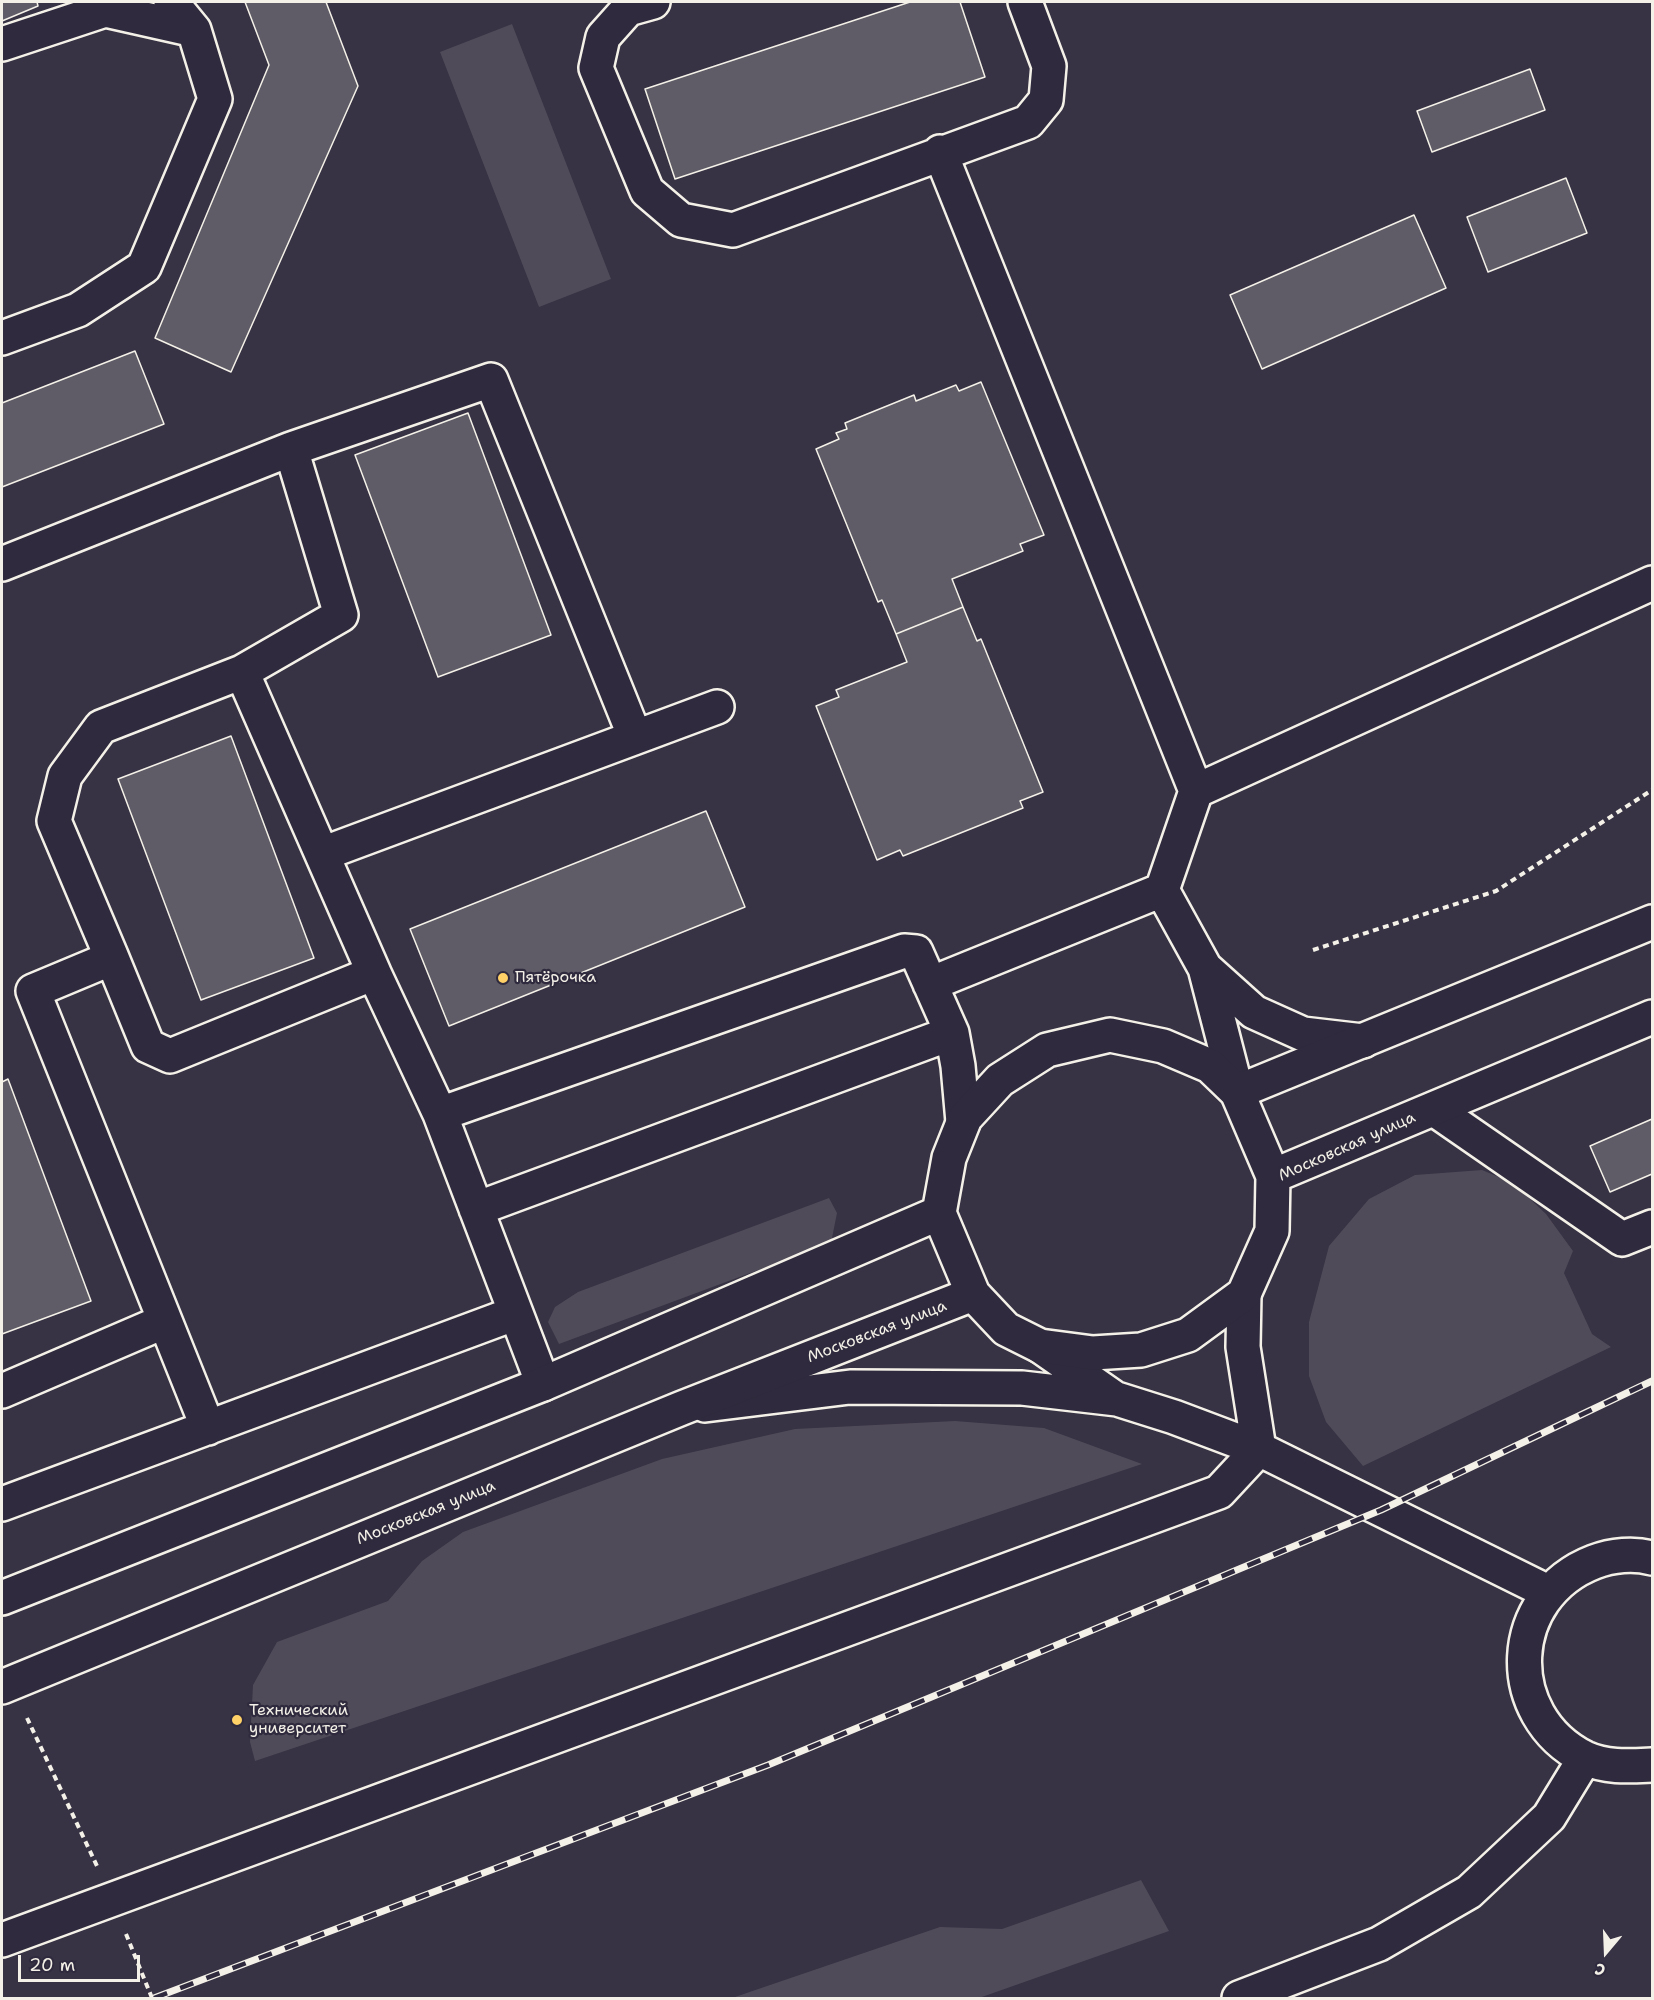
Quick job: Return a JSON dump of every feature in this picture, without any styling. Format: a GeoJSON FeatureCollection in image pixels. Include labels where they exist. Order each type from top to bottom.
{"type":"FeatureCollection","features":[{"type":"Feature","properties":{"kind":"main road"},"geometry":{"type":"LineString","coordinates":[[2,338],[78,310],[144,267],[214,99],[194,30],[171,2]]}},
{"type":"Feature","properties":{"kind":"main road"},"geometry":{"type":"LineString","coordinates":[[652,2],[628,9],[603,37],[596,68],[646,191],[681,220],[733,230],[940,152],[1028,122],[1046,99],[1049,66],[1025,2]]}},
{"type":"Feature","properties":{"kind":"main road"},"geometry":{"type":"LineString","coordinates":[[2,44],[105,10],[194,30]]}},
{"type":"Feature","properties":{"kind":"main road"},"geometry":{"type":"LineString","coordinates":[[940,152],[1196,791],[1162,890],[1205,968],[1238,1092],[1273,1176]]}},
{"type":"Feature","properties":{"kind":"main road"},"geometry":{"type":"LineString","coordinates":[[2,564],[291,449],[490,380],[635,737]]}},
{"type":"Feature","properties":{"kind":"main road"},"geometry":{"type":"LineString","coordinates":[[291,449],[341,615],[242,672],[101,727],[65,776],[54,821],[148,1046],[171,1056],[374,973]]}},
{"type":"Feature","properties":{"kind":"main road"},"geometry":{"type":"LineString","coordinates":[[1196,791],[1653,583]]}},
{"type":"Feature","properties":{"kind":"main road"},"geometry":{"type":"LineString","coordinates":[[242,672],[374,973],[440,1114],[543,1384]]}},
{"type":"Feature","properties":{"kind":"main road"},"geometry":{"type":"LineString","coordinates":[[322,854],[717,707]]}},
{"type":"Feature","properties":{"kind":"main road"},"geometry":{"type":"LineString","coordinates":[[930,984],[1162,890]]}},
{"type":"Feature","properties":{"kind":"main road"},"geometry":{"type":"LineString","coordinates":[[1238,1092],[1653,922]]}},
{"type":"Feature","properties":{"kind":"main road"},"geometry":{"type":"LineString","coordinates":[[440,1114],[904,951],[916,952],[952,1034],[958,1066],[963,1122]]}},
{"type":"Feature","properties":{"kind":"main road"},"geometry":{"type":"LineString","coordinates":[[112,958],[33,991],[208,1428]]}},
{"type":"Feature","properties":{"kind":"main road"},"geometry":{"type":"LineString","coordinates":[[1205,968],[1254,1012],[1303,1034],[1363,1041]]}},
{"type":"Feature","properties":{"kind":"main road","name":"Московская улица"},"geometry":{"type":"LineString","coordinates":[[6,1685],[682,1408],[973,1294],[1006,1329],[1040,1346],[1093,1353],[1141,1350],[1188,1335],[1244,1294],[1272,1232],[1273,1176],[1653,1017]]}},
{"type":"Feature","properties":{"kind":"main road"},"geometry":{"type":"LineString","coordinates":[[477,1209],[952,1034]]}},
{"type":"Feature","properties":{"kind":"main road"},"geometry":{"type":"LineString","coordinates":[[973,1294],[939,1213],[949,1158],[963,1122],[1000,1080],[1047,1050],[1110,1035],[1163,1046],[1210,1066],[1238,1092]]}},
{"type":"Feature","properties":{"kind":"main road"},"geometry":{"type":"LineString","coordinates":[[1434,1109],[1623,1239],[1653,1227]]}},
{"type":"Feature","properties":{"kind":"main road"},"geometry":{"type":"LineString","coordinates":[[2,1598],[543,1384],[939,1213]]}},
{"type":"Feature","properties":{"kind":"main road"},"geometry":{"type":"LineString","coordinates":[[1244,1294],[1242,1347],[1259,1449]]}},
{"type":"Feature","properties":{"kind":"main road"},"geometry":{"type":"LineString","coordinates":[[2,1504],[516,1313]]}},
{"type":"Feature","properties":{"kind":"main road"},"geometry":{"type":"LineString","coordinates":[[2,1391],[165,1321]]}},
{"type":"Feature","properties":{"kind":"main road"},"geometry":{"type":"LineString","coordinates":[[1040,1346],[1117,1399]]}},
{"type":"Feature","properties":{"kind":"main road"},"geometry":{"type":"LineString","coordinates":[[682,1408],[849,1387],[1022,1388],[1117,1399],[1174,1417],[1259,1449],[1548,1592]]}},
{"type":"Feature","properties":{"kind":"main road"},"geometry":{"type":"LineString","coordinates":[[2,1940],[1219,1492],[1259,1449]]}},
{"type":"Feature","properties":{"kind":"main road"},"geometry":{"type":"LineString","coordinates":[[1653,1558],[1608,1557],[1575,1569],[1548,1592],[1529,1625],[1523,1662],[1530,1700],[1550,1732],[1585,1758],[1616,1767],[1653,1765]]}},
{"type":"Feature","properties":{"kind":"main road"},"geometry":{"type":"LineString","coordinates":[[1239,1998],[1378,1944],[1468,1892],[1549,1817],[1585,1758]]}},
{"type":"Feature","properties":{"kind":"path"},"geometry":{"type":"LineString","coordinates":[[1312,951],[1496,891],[1653,790]]}},
{"type":"Feature","properties":{"kind":"path"},"geometry":{"type":"LineString","coordinates":[[6,1685],[112,1898],[152,1998]]}},
{"type":"Feature","properties":{"kind":"shaded area"},"geometry":{"type":"Polygon","coordinates":[[[512,24],[611,279],[539,307],[440,52],[512,24]]]}},
{"type":"Feature","properties":{"kind":"shaded area"},"geometry":{"type":"Polygon","coordinates":[[[1482,1170],[1513,1183],[1546,1214],[1573,1251],[1564,1273],[1592,1334],[1611,1347],[1363,1466],[1326,1422],[1309,1376],[1309,1322],[1329,1246],[1369,1199],[1415,1175],[1482,1170]]]}},
{"type":"Feature","properties":{"kind":"shaded area"},"geometry":{"type":"Polygon","coordinates":[[[829,1198],[837,1213],[831,1243],[559,1344],[548,1322],[555,1307],[578,1292],[829,1198]]]}},
{"type":"Feature","properties":{"kind":"shaded area"},"geometry":{"type":"Polygon","coordinates":[[[955,1421],[1044,1428],[1142,1464],[255,1761],[250,1742],[253,1685],[277,1642],[388,1601],[422,1561],[463,1532],[662,1459],[795,1429],[955,1421]]]}},
{"type":"Feature","properties":{"kind":"shaded area"},"geometry":{"type":"Polygon","coordinates":[[[1141,1880],[1169,1931],[979,1998],[732,1998],[940,1927],[1002,1929],[1141,1880]]]}},
{"type":"Feature","properties":{"kind":"building"},"geometry":{"type":"Polygon","coordinates":[[[2,2],[37,2],[38,6],[2,21],[2,2]]]}},
{"type":"Feature","properties":{"kind":"building"},"geometry":{"type":"Polygon","coordinates":[[[245,2],[326,2],[358,86],[231,372],[155,338],[269,65],[245,2]]]}},
{"type":"Feature","properties":{"kind":"building"},"geometry":{"type":"Polygon","coordinates":[[[910,2],[960,2],[985,77],[675,179],[645,89],[910,2]]]}},
{"type":"Feature","properties":{"kind":"building"},"geometry":{"type":"Polygon","coordinates":[[[1530,69],[1545,110],[1432,152],[1417,111],[1530,69]]]}},
{"type":"Feature","properties":{"kind":"building"},"geometry":{"type":"Polygon","coordinates":[[[1566,178],[1587,233],[1488,272],[1467,217],[1566,178]]]}},
{"type":"Feature","properties":{"kind":"building"},"geometry":{"type":"Polygon","coordinates":[[[1414,215],[1446,288],[1262,369],[1230,295],[1414,215]]]}},
{"type":"Feature","properties":{"kind":"building"},"geometry":{"type":"Polygon","coordinates":[[[135,351],[164,424],[2,487],[2,403],[135,351]]]}},
{"type":"Feature","properties":{"kind":"building"},"geometry":{"type":"Polygon","coordinates":[[[981,382],[1044,535],[1020,544],[1023,551],[952,579],[963,607],[896,634],[882,600],[878,602],[816,449],[839,439],[836,433],[847,429],[845,423],[914,395],[916,401],[956,385],[959,391],[981,382]]]}},
{"type":"Feature","properties":{"kind":"building"},"geometry":{"type":"Polygon","coordinates":[[[468,413],[551,635],[438,677],[355,455],[468,413]]]}},
{"type":"Feature","properties":{"kind":"building"},"geometry":{"type":"Polygon","coordinates":[[[963,607],[977,641],[981,639],[1043,792],[1020,801],[1023,808],[903,856],[900,850],[877,860],[816,706],[839,697],[836,690],[907,662],[896,634],[963,607]]]}},
{"type":"Feature","properties":{"kind":"building"},"geometry":{"type":"Polygon","coordinates":[[[231,736],[314,958],[201,1000],[118,779],[231,736]]]}},
{"type":"Feature","properties":{"kind":"building"},"geometry":{"type":"Polygon","coordinates":[[[706,811],[745,907],[449,1026],[410,929],[706,811]]]}},
{"type":"Feature","properties":{"kind":"building"},"geometry":{"type":"Polygon","coordinates":[[[8,1079],[91,1301],[2,1334],[2,1082],[8,1079]]]}},
{"type":"Feature","properties":{"kind":"building"},"geometry":{"type":"Polygon","coordinates":[[[1652,1119],[1652,1174],[1610,1192],[1590,1146],[1652,1119]]]}},
{"type":"Feature","properties":{"kind":"railway"},"geometry":{"type":"LineString","coordinates":[[154,1998],[768,1765],[1381,1510],[1652,1381]]}},
{"type":"Feature","properties":{"kind":"place","name":"Пятёрочка"},"geometry":{"type":"Point","coordinates":[503,978]}},
{"type":"Feature","properties":{"kind":"place","name":"Технический университет"},"geometry":{"type":"Point","coordinates":[237,1720]}}]}
